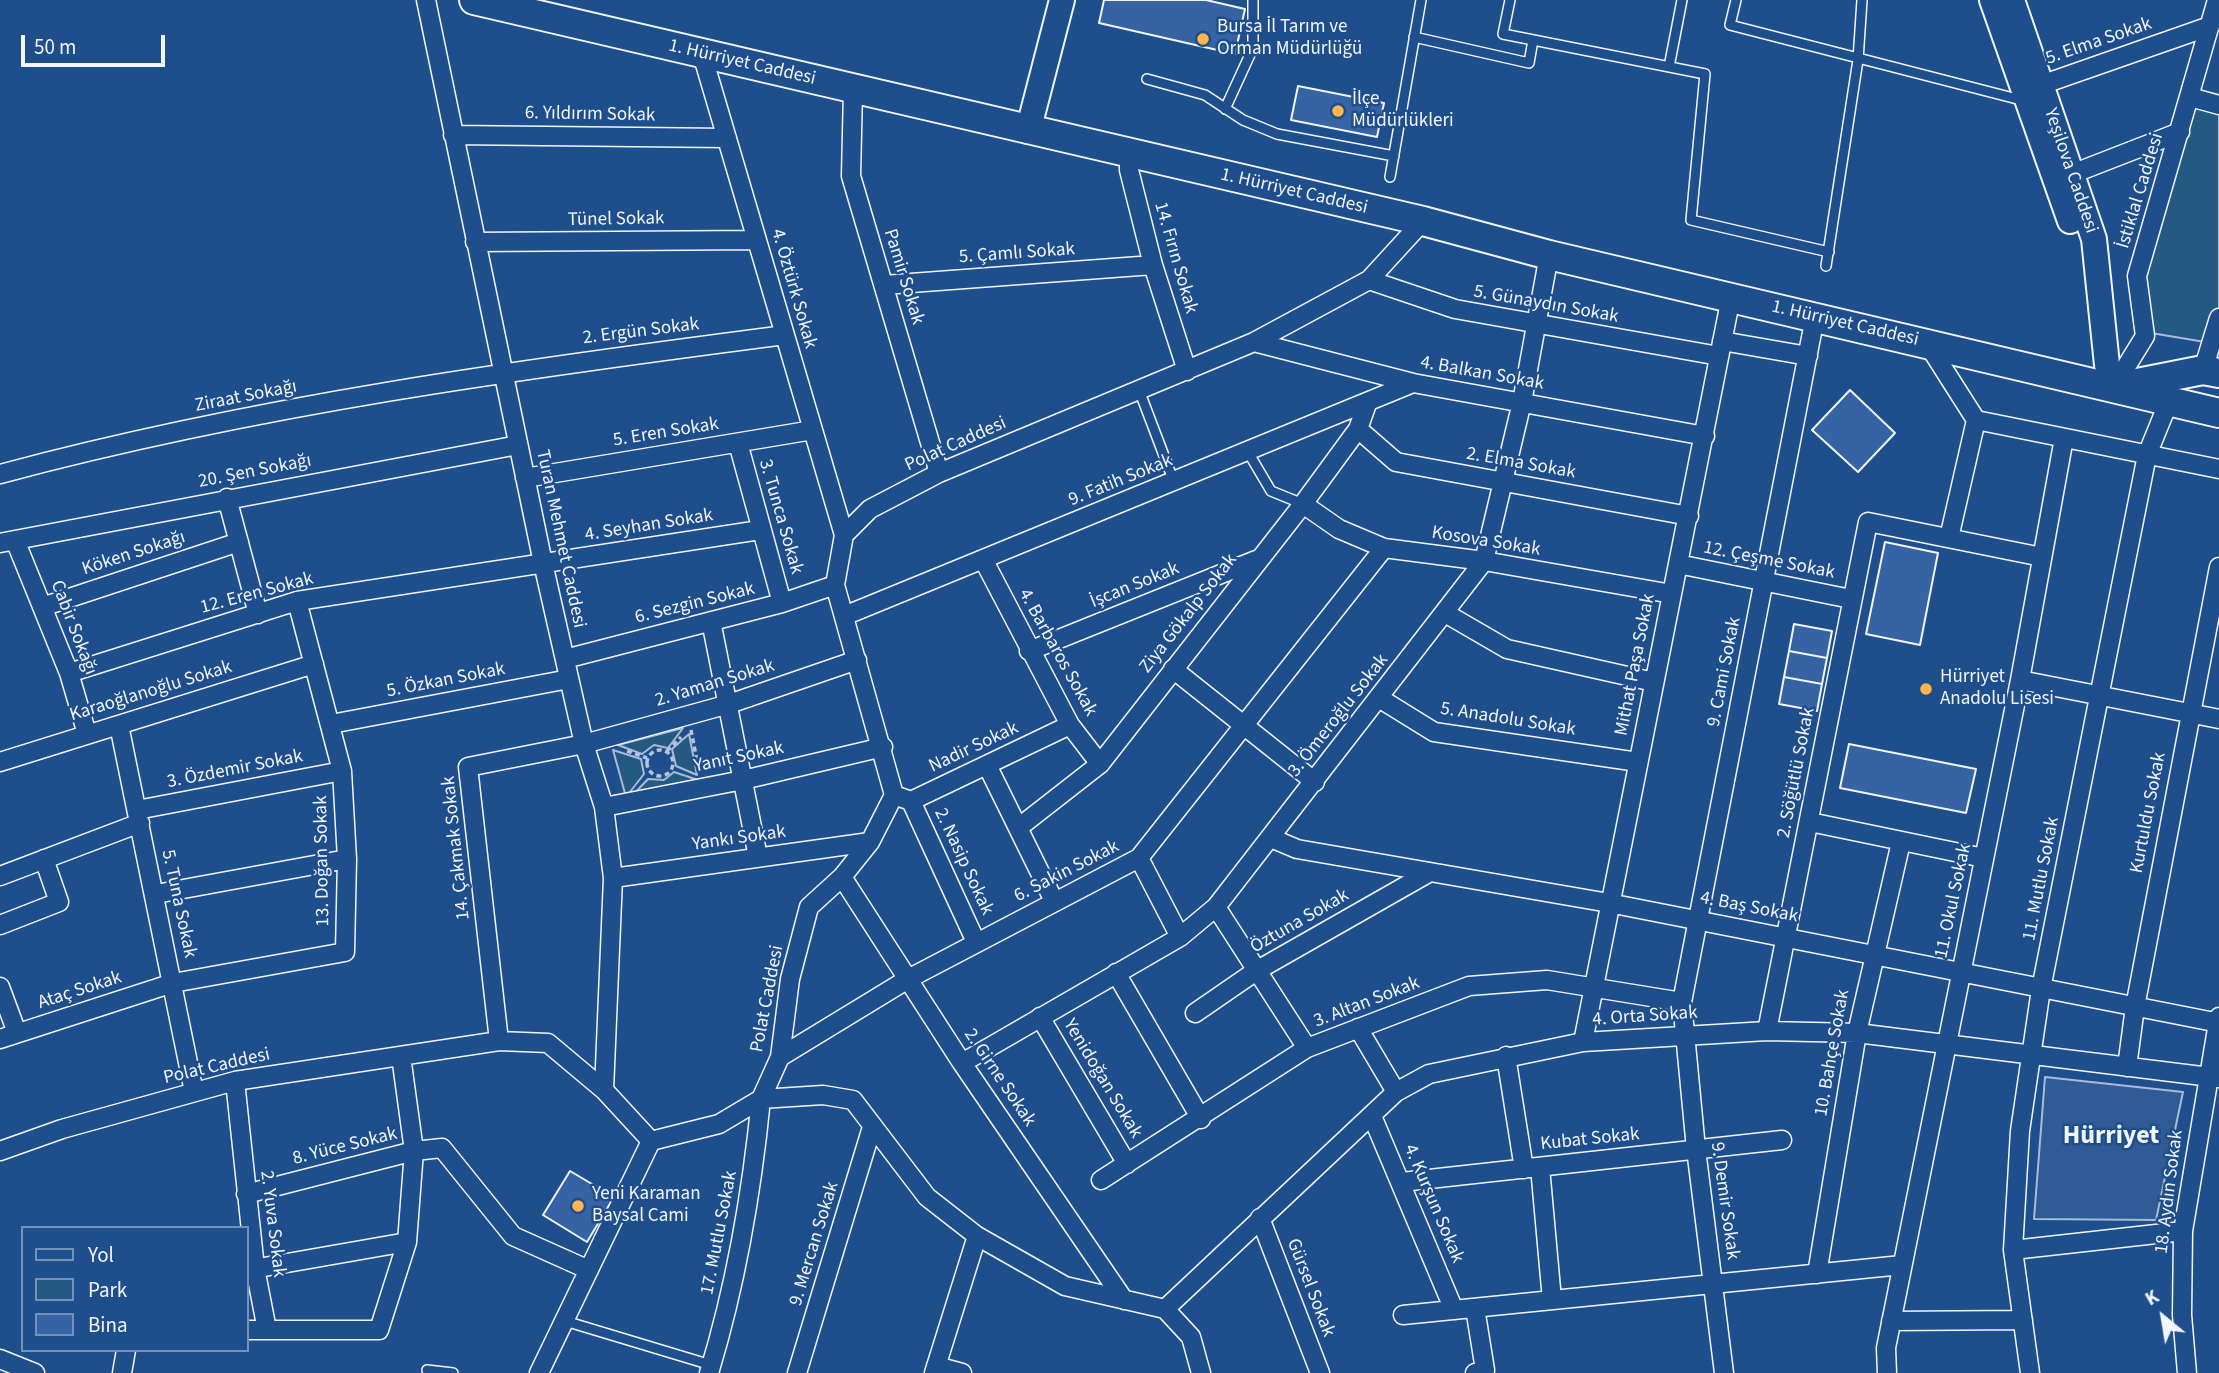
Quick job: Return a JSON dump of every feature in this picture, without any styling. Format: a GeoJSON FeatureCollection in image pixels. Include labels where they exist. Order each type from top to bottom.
{"type":"FeatureCollection","features":[{"type":"Feature","properties":{"kind":"main road","name":"1. Hürriyet Caddesi"},"geometry":{"type":"LineString","coordinates":[[474,0],[1129,155],[1423,221],[1549,255],[2219,412]]}},
{"type":"Feature","properties":{"kind":"main road"},"geometry":{"type":"LineString","coordinates":[[1028,131],[1062,0]]}},
{"type":"Feature","properties":{"kind":"main road","name":"Yeşilova Caddesi"},"geometry":{"type":"LineString","coordinates":[[1992,0],[2072,174],[2094,239],[2107,365],[2102,385]]}},
{"type":"Feature","properties":{"kind":"main road","name":"Yeşilova Caddesi"},"geometry":{"type":"LineString","coordinates":[[2012,0],[2034,93],[2078,242],[2089,327],[2102,385]]}},
{"type":"Feature","properties":{"kind":"main road","name":"1. Hürriyet Caddesi"},"geometry":{"type":"LineString","coordinates":[[2102,385],[2211,371]]}},
{"type":"Feature","properties":{"kind":"street","name":"Turan Mehmet Caddesi"},"geometry":{"type":"LineString","coordinates":[[426,0],[502,372],[569,679],[584,744],[604,807],[613,878],[604,1090]]}},
{"type":"Feature","properties":{"kind":"street","name":"İstiklal Caddesi"},"geometry":{"type":"LineString","coordinates":[[2102,385],[2145,336],[2137,276],[2217,0]]}},
{"type":"Feature","properties":{"kind":"street","name":"5. Elma Sokak"},"geometry":{"type":"LineString","coordinates":[[2034,93],[2210,26]]}},
{"type":"Feature","properties":{"kind":"street","name":"4. Öztürk Sokak"},"geometry":{"type":"LineString","coordinates":[[702,54],[845,535]]}},
{"type":"Feature","properties":{"kind":"street","name":"Pamir Sokak"},"geometry":{"type":"LineString","coordinates":[[853,90],[851,176],[939,472]]}},
{"type":"Feature","properties":{"kind":"street"},"geometry":{"type":"LineString","coordinates":[[2190,97],[2219,105]]}},
{"type":"Feature","properties":{"kind":"street"},"geometry":{"type":"LineString","coordinates":[[2072,174],[2180,132]]}},
{"type":"Feature","properties":{"kind":"street","name":"6. Yıldırım Sokak"},"geometry":{"type":"LineString","coordinates":[[453,135],[727,138]]}},
{"type":"Feature","properties":{"kind":"street","name":"14. Fırın Sokak"},"geometry":{"type":"LineString","coordinates":[[1129,155],[1129,170],[1153,265],[1187,371]]}},
{"type":"Feature","properties":{"kind":"street","name":"Polat Caddesi"},"geometry":{"type":"LineString","coordinates":[[845,535],[870,509],[939,472],[1254,342],[1369,280],[1423,221]]}},
{"type":"Feature","properties":{"kind":"street","name":"Tünel Sokak"},"geometry":{"type":"LineString","coordinates":[[475,242],[757,240]]}},
{"type":"Feature","properties":{"kind":"street","name":"3. Ömeroğlu Sokak"},"geometry":{"type":"LineString","coordinates":[[962,1063],[1180,937],[1216,907],[1484,561],[1522,402],[1549,255]]}},
{"type":"Feature","properties":{"kind":"street","name":"5. Çamlı Sokak"},"geometry":{"type":"LineString","coordinates":[[884,285],[1153,265]]}},
{"type":"Feature","properties":{"kind":"street","name":"5. Günaydın Sokak"},"geometry":{"type":"LineString","coordinates":[[1369,280],[1455,309],[1538,326],[1721,349],[1808,356]]}},
{"type":"Feature","properties":{"kind":"street","name":"Mithat Paşa Sokak"},"geometry":{"type":"LineString","coordinates":[[1583,1042],[1731,297]]}},
{"type":"Feature","properties":{"kind":"street","name":"9. Cami Sokak"},"geometry":{"type":"LineString","coordinates":[[1683,1035],[1682,1002],[1697,920],[1815,317]]}},
{"type":"Feature","properties":{"kind":"street"},"geometry":{"type":"LineString","coordinates":[[2211,371],[2219,318]]}},
{"type":"Feature","properties":{"kind":"street","name":"2. Ergün Sokak"},"geometry":{"type":"LineString","coordinates":[[502,372],[785,335]]}},
{"type":"Feature","properties":{"kind":"street","name":"4. Balkan Sokak"},"geometry":{"type":"LineString","coordinates":[[1254,342],[1413,383],[1705,436]]}},
{"type":"Feature","properties":{"kind":"street"},"geometry":{"type":"LineString","coordinates":[[1927,343],[1976,420],[1949,538],[2042,557]]}},
{"type":"Feature","properties":{"kind":"street","name":"Ziraat Sokağı"},"geometry":{"type":"LineString","coordinates":[[0,474],[91,449],[346,398],[502,372]]}},
{"type":"Feature","properties":{"kind":"street","name":"9. Fatih Sokak"},"geometry":{"type":"LineString","coordinates":[[844,616],[1413,383]]}},
{"type":"Feature","properties":{"kind":"street","name":"11. Mutlu Sokak"},"geometry":{"type":"LineString","coordinates":[[2030,1373],[2013,1250],[2020,1131],[2041,989],[2147,454],[2169,401]]}},
{"type":"Feature","properties":{"kind":"street","name":"Ziya Gökalp Sokak"},"geometry":{"type":"LineString","coordinates":[[1018,828],[1100,764],[1256,560],[1303,504],[1358,429],[1367,404]]}},
{"type":"Feature","properties":{"kind":"street"},"geometry":{"type":"LineString","coordinates":[[1976,420],[2219,469]]}},
{"type":"Feature","properties":{"kind":"street","name":"2. Elma Sokak"},"geometry":{"type":"LineString","coordinates":[[1358,429],[1396,462],[1689,516]]}},
{"type":"Feature","properties":{"kind":"street","name":"5. Eren Sokak"},"geometry":{"type":"LineString","coordinates":[[525,478],[813,430]]}},
{"type":"Feature","properties":{"kind":"street","name":"11. Okul Sokak"},"geometry":{"type":"LineString","coordinates":[[1887,1373],[1886,1348],[1891,1321],[2020,680],[2064,438]]}},
{"type":"Feature","properties":{"kind":"street","name":"3. Tunca Sokak"},"geometry":{"type":"LineString","coordinates":[[738,443],[782,603]]}},
{"type":"Feature","properties":{"kind":"street","name":"20. Şen Sokağı"},"geometry":{"type":"LineString","coordinates":[[7,541],[518,444]]}},
{"type":"Feature","properties":{"kind":"street"},"geometry":{"type":"LineString","coordinates":[[227,498],[258,614]]}},
{"type":"Feature","properties":{"kind":"street","name":"Kosova Sokak"},"geometry":{"type":"LineString","coordinates":[[1303,504],[1339,529],[1384,548],[1484,561],[1672,594]]}},
{"type":"Feature","properties":{"kind":"street","name":"2. Söğütlü Sokak"},"geometry":{"type":"LineString","coordinates":[[1767,1031],[1868,522],[1949,538]]}},
{"type":"Feature","properties":{"kind":"street","name":"4. Seyhan Sokak"},"geometry":{"type":"LineString","coordinates":[[544,563],[760,530]]}},
{"type":"Feature","properties":{"kind":"street"},"geometry":{"type":"LineString","coordinates":[[845,535],[835,586],[883,747],[902,798]]}},
{"type":"Feature","properties":{"kind":"street","name":"Cabir Sokağı"},"geometry":{"type":"LineString","coordinates":[[7,541],[42,607],[69,673],[87,734]]}},
{"type":"Feature","properties":{"kind":"street","name":"Köken Sokağı"},"geometry":{"type":"LineString","coordinates":[[42,607],[239,542]]}},
{"type":"Feature","properties":{"kind":"street","name":"6. Sakin Sokak"},"geometry":{"type":"LineString","coordinates":[[780,1057],[908,979],[1139,858],[1384,548]]}},
{"type":"Feature","properties":{"kind":"street","name":"4. Barbaros Sokak"},"geometry":{"type":"LineString","coordinates":[[983,559],[1070,725],[1100,764]]}},
{"type":"Feature","properties":{"kind":"street","name":"İşcan Sokak"},"geometry":{"type":"LineString","coordinates":[[1029,651],[1256,560]]}},
{"type":"Feature","properties":{"kind":"street","name":"12. Eren Sokak"},"geometry":{"type":"LineString","coordinates":[[69,673],[297,601],[544,563]]}},
{"type":"Feature","properties":{"kind":"street","name":"12. Çeşme Sokak"},"geometry":{"type":"LineString","coordinates":[[1678,564],[1851,598]]}},
{"type":"Feature","properties":{"kind":"street","name":"Kurtuldu Sokak"},"geometry":{"type":"LineString","coordinates":[[2127,1067],[2135,1007],[2189,713],[2219,567]]}},
{"type":"Feature","properties":{"kind":"street","name":"6. Sezgin Sokak"},"geometry":{"type":"LineString","coordinates":[[565,659],[782,603],[835,586]]}},
{"type":"Feature","properties":{"kind":"street","name":"13. Doğan Sokak"},"geometry":{"type":"LineString","coordinates":[[173,983],[345,952],[347,859],[342,771],[297,601]]}},
{"type":"Feature","properties":{"kind":"street"},"geometry":{"type":"LineString","coordinates":[[1445,613],[1507,649],[1654,682]]}},
{"type":"Feature","properties":{"kind":"street"},"geometry":{"type":"LineString","coordinates":[[711,621],[758,858]]}},
{"type":"Feature","properties":{"kind":"street","name":"2. Yaman Sokak"},"geometry":{"type":"LineString","coordinates":[[584,744],[729,704],[857,660]]}},
{"type":"Feature","properties":{"kind":"street","name":"Karaoğlanoğlu Sokak"},"geometry":{"type":"LineString","coordinates":[[2,756],[119,725],[314,664]]}},
{"type":"Feature","properties":{"kind":"street"},"geometry":{"type":"LineString","coordinates":[[1173,669],[1315,782]]}},
{"type":"Feature","properties":{"kind":"street","name":"5. Özkan Sokak"},"geometry":{"type":"LineString","coordinates":[[331,724],[569,679]]}},
{"type":"Feature","properties":{"kind":"street"},"geometry":{"type":"LineString","coordinates":[[2020,680],[2219,719]]}},
{"type":"Feature","properties":{"kind":"street","name":"5. Anadolu Sokak"},"geometry":{"type":"LineString","coordinates":[[1379,698],[1434,732],[1638,762]]}},
{"type":"Feature","properties":{"kind":"street","name":"5. Tuna Sokak"},"geometry":{"type":"LineString","coordinates":[[119,725],[156,894],[194,1092]]}},
{"type":"Feature","properties":{"kind":"street","name":"Nadir Sokak"},"geometry":{"type":"LineString","coordinates":[[902,798],[987,765],[1070,725]]}},
{"type":"Feature","properties":{"kind":"street","name":"14. Çakmak Sokak"},"geometry":{"type":"LineString","coordinates":[[499,1041],[468,766],[584,744]]}},
{"type":"Feature","properties":{"kind":"street","name":"Yanıt Sokak"},"geometry":{"type":"LineString","coordinates":[[604,807],[743,780],[883,747]]}},
{"type":"Feature","properties":{"kind":"street"},"geometry":{"type":"LineString","coordinates":[[987,765],[1054,901]]}},
{"type":"Feature","properties":{"kind":"street","name":"3. Özdemir Sokak"},"geometry":{"type":"LineString","coordinates":[[0,876],[138,816],[342,771]]}},
{"type":"Feature","properties":{"kind":"street","name":"Polat Caddesi"},"geometry":{"type":"LineString","coordinates":[[761,1099],[780,1057],[790,979],[809,907],[842,877],[902,798]]}},
{"type":"Feature","properties":{"kind":"street","name":"2. Nasip Sokak"},"geometry":{"type":"LineString","coordinates":[[902,798],[976,942]]}},
{"type":"Feature","properties":{"kind":"street"},"geometry":{"type":"LineString","coordinates":[[1810,822],[1984,858]]}},
{"type":"Feature","properties":{"kind":"street","name":"4. Baş Sokak"},"geometry":{"type":"LineString","coordinates":[[1271,838],[1297,849],[1609,903],[1874,953],[2041,989],[2219,1021]]}},
{"type":"Feature","properties":{"kind":"street","name":"Yankı Sokak"},"geometry":{"type":"LineString","coordinates":[[613,878],[870,842]]}},
{"type":"Feature","properties":{"kind":"street","name":"10. Bahçe Sokak"},"geometry":{"type":"LineString","coordinates":[[1817,1274],[1857,1033],[1901,842]]}},
{"type":"Feature","properties":{"kind":"street"},"geometry":{"type":"LineString","coordinates":[[1139,858],[1180,937]]}},
{"type":"Feature","properties":{"kind":"street"},"geometry":{"type":"LineString","coordinates":[[0,925],[59,902],[44,859]]}},
{"type":"Feature","properties":{"kind":"street"},"geometry":{"type":"LineString","coordinates":[[156,894],[347,859]]}},
{"type":"Feature","properties":{"kind":"street","name":"Öztuna Sokak"},"geometry":{"type":"LineString","coordinates":[[1195,1013],[1256,971],[1430,872]]}},
{"type":"Feature","properties":{"kind":"street","name":"2. Girne Sokak"},"geometry":{"type":"LineString","coordinates":[[842,877],[962,1063],[1124,1300]]}},
{"type":"Feature","properties":{"kind":"street"},"geometry":{"type":"LineString","coordinates":[[1216,907],[1307,1048]]}},
{"type":"Feature","properties":{"kind":"street"},"geometry":{"type":"LineString","coordinates":[[1116,973],[1200,1119]]}},
{"type":"Feature","properties":{"kind":"street","name":"3. Altan Sokak"},"geometry":{"type":"LineString","coordinates":[[1101,1180],[1307,1048],[1469,986],[1547,979],[1682,1002]]}},
{"type":"Feature","properties":{"kind":"street","name":"Ataç Sokak"},"geometry":{"type":"LineString","coordinates":[[0,1040],[173,983]]}},
{"type":"Feature","properties":{"kind":"street"},"geometry":{"type":"LineString","coordinates":[[0,987],[17,1033]]}},
{"type":"Feature","properties":{"kind":"street","name":"Yenidoğan Sokak"},"geometry":{"type":"LineString","coordinates":[[1040,1017],[1127,1164]]}},
{"type":"Feature","properties":{"kind":"street","name":"18. Aydın Sokak"},"geometry":{"type":"LineString","coordinates":[[2187,1373],[2182,1315],[2183,1231],[2213,1077],[2219,1021]]}},
{"type":"Feature","properties":{"kind":"street"},"geometry":{"type":"LineString","coordinates":[[1358,1028],[1396,1091]]}},
{"type":"Feature","properties":{"kind":"street","name":"4. Orta Sokak"},"geometry":{"type":"LineString","coordinates":[[1165,1309],[1396,1091],[1429,1074],[1506,1056],[1583,1042],[1683,1035],[1767,1031],[1857,1033],[2213,1077]]}},
{"type":"Feature","properties":{"kind":"street","name":"9. Demir Sokak"},"geometry":{"type":"LineString","coordinates":[[1683,1035],[1724,1373]]}},
{"type":"Feature","properties":{"kind":"street","name":"Polat Caddesi"},"geometry":{"type":"LineString","coordinates":[[0,1151],[62,1129],[235,1081],[499,1041],[548,1043],[604,1090],[651,1142]]}},
{"type":"Feature","properties":{"kind":"street"},"geometry":{"type":"LineString","coordinates":[[248,1330],[379,1330],[407,1242],[414,1151],[401,1056]]}},
{"type":"Feature","properties":{"kind":"street"},"geometry":{"type":"LineString","coordinates":[[1506,1056],[1532,1168],[1552,1300]]}},
{"type":"Feature","properties":{"kind":"street","name":"2. Yuva Sokak"},"geometry":{"type":"LineString","coordinates":[[235,1081],[251,1269],[267,1330]]}},
{"type":"Feature","properties":{"kind":"street"},"geometry":{"type":"LineString","coordinates":[[539,1373],[651,1142],[719,1124],[761,1099],[823,1095],[853,1100],[927,1197],[977,1236],[1065,1286],[1165,1309],[1191,1337],[1202,1373]]}},
{"type":"Feature","properties":{"kind":"street","name":"17. Mutlu Sokak"},"geometry":{"type":"LineString","coordinates":[[710,1369],[723,1328],[754,1175],[761,1099]]}},
{"type":"Feature","properties":{"kind":"street","name":"4. Kurşun Sokak"},"geometry":{"type":"LineString","coordinates":[[1372,1116],[1454,1310]]}},
{"type":"Feature","properties":{"kind":"street","name":"9. Mercan Sokak"},"geometry":{"type":"LineString","coordinates":[[797,1373],[872,1127]]}},
{"type":"Feature","properties":{"kind":"street","name":"Kubat Sokak"},"geometry":{"type":"LineString","coordinates":[[1402,1182],[1782,1140]]}},
{"type":"Feature","properties":{"kind":"street","name":"8. Yüce Sokak"},"geometry":{"type":"LineString","coordinates":[[246,1194],[414,1151],[442,1148],[513,1236],[589,1270]]}},
{"type":"Feature","properties":{"kind":"street","name":"Gürsel Sokak"},"geometry":{"type":"LineString","coordinates":[[1260,1218],[1320,1373]]}},
{"type":"Feature","properties":{"kind":"street"},"geometry":{"type":"LineString","coordinates":[[2013,1250],[2183,1231]]}},
{"type":"Feature","properties":{"kind":"street"},"geometry":{"type":"LineString","coordinates":[[962,1373],[935,1370],[977,1236]]}},
{"type":"Feature","properties":{"kind":"street"},"geometry":{"type":"LineString","coordinates":[[251,1269],[407,1242]]}},
{"type":"Feature","properties":{"kind":"street"},"geometry":{"type":"LineString","coordinates":[[1403,1315],[1902,1265]]}},
{"type":"Feature","properties":{"kind":"street"},"geometry":{"type":"LineString","coordinates":[[1475,1308],[1485,1370],[1475,1373]]}},
{"type":"Feature","properties":{"kind":"street"},"geometry":{"type":"LineString","coordinates":[[1891,1321],[2023,1320]]}},
{"type":"Feature","properties":{"kind":"street"},"geometry":{"type":"LineString","coordinates":[[121,1373],[126,1352]]}},
{"type":"Feature","properties":{"kind":"street"},"geometry":{"type":"LineString","coordinates":[[13,1358],[35,1373]]}},
{"type":"Feature","properties":{"kind":"lane"},"geometry":{"type":"LineString","coordinates":[[1226,109],[1253,48],[1253,0]]}},
{"type":"Feature","properties":{"kind":"lane"},"geometry":{"type":"LineString","coordinates":[[1390,177],[1421,0]]}},
{"type":"Feature","properties":{"kind":"lane"},"geometry":{"type":"LineString","coordinates":[[1510,0],[1503,34],[1705,74],[1690,220],[1829,251]]}},
{"type":"Feature","properties":{"kind":"lane"},"geometry":{"type":"LineString","coordinates":[[1669,67],[1682,0]]}},
{"type":"Feature","properties":{"kind":"lane"},"geometry":{"type":"LineString","coordinates":[[1736,0],[1730,25],[1858,60],[2034,93]]}},
{"type":"Feature","properties":{"kind":"lane"},"geometry":{"type":"LineString","coordinates":[[1826,266],[1858,60],[1862,0]]}},
{"type":"Feature","properties":{"kind":"lane"},"geometry":{"type":"LineString","coordinates":[[1414,37],[1529,63],[1533,40]]}},
{"type":"Feature","properties":{"kind":"lane"},"geometry":{"type":"LineString","coordinates":[[1147,79],[1205,95],[1242,120],[1277,134],[1394,156]]}},
{"type":"Feature","properties":{"kind":"lane"},"geometry":{"type":"LineString","coordinates":[[1139,390],[1174,482]]}},
{"type":"Feature","properties":{"kind":"lane"},"geometry":{"type":"LineString","coordinates":[[1248,452],[1271,491],[1303,504]]}},
{"type":"Feature","properties":{"kind":"lane"},"geometry":{"type":"LineString","coordinates":[[565,1321],[710,1369]]}},
{"type":"Feature","properties":{"kind":"lane"},"geometry":{"type":"LineString","coordinates":[[426,1370],[453,1373]]}},
{"type":"Feature","properties":{"kind":"path"},"geometry":{"type":"LineString","coordinates":[[666,752],[673,760],[672,770],[663,776],[653,775],[647,767],[648,757],[656,751],[666,752],[691,728],[703,787]]}},
{"type":"Feature","properties":{"kind":"green space"},"geometry":{"type":"Polygon","coordinates":[[[2190,97],[2219,105],[2219,318],[2211,343],[2151,333],[2137,276],[2190,97]]]}},
{"type":"Feature","properties":{"kind":"green space"},"geometry":{"type":"Polygon","coordinates":[[[683,728],[668,748],[654,745],[642,754],[618,745],[683,728]]]}},
{"type":"Feature","properties":{"kind":"green space"},"geometry":{"type":"Polygon","coordinates":[[[689,734],[697,775],[676,766],[672,749],[689,734]]]}},
{"type":"Feature","properties":{"kind":"green space"},"geometry":{"type":"Polygon","coordinates":[[[613,750],[641,759],[644,774],[626,797],[613,750]]]}},
{"type":"Feature","properties":{"kind":"green space"},"geometry":{"type":"Polygon","coordinates":[[[674,772],[698,780],[630,798],[648,779],[664,780],[674,772]]]}},
{"type":"Feature","properties":{"kind":"shaded area"},"geometry":{"type":"Polygon","coordinates":[[[2045,1077],[2183,1092],[2156,1220],[2034,1219],[2045,1077]]]}},
{"type":"Feature","properties":{"kind":"building","name":"Bursa İl Tarım ve Orman Müdürlüğü"},"geometry":{"type":"Polygon","coordinates":[[[1104,0],[1206,0],[1245,9],[1235,54],[1099,23],[1104,0]]]}},
{"type":"Feature","properties":{"kind":"building","name":"İlçe Müdürlükleri"},"geometry":{"type":"Polygon","coordinates":[[[1298,86],[1384,103],[1377,137],[1291,120],[1298,86]]]}},
{"type":"Feature","properties":{"kind":"building"},"geometry":{"type":"Polygon","coordinates":[[[1850,390],[1895,433],[1858,472],[1812,430],[1850,390]]]}},
{"type":"Feature","properties":{"kind":"building"},"geometry":{"type":"Polygon","coordinates":[[[1885,542],[1938,553],[1920,645],[1866,634],[1885,542]]]}},
{"type":"Feature","properties":{"kind":"building"},"geometry":{"type":"Polygon","coordinates":[[[1794,624],[1832,631],[1827,658],[1789,651],[1794,624]]]}},
{"type":"Feature","properties":{"kind":"building"},"geometry":{"type":"Polygon","coordinates":[[[1789,651],[1827,658],[1822,684],[1784,677],[1789,651]]]}},
{"type":"Feature","properties":{"kind":"building"},"geometry":{"type":"Polygon","coordinates":[[[1784,677],[1822,684],[1817,711],[1779,704],[1784,677]]]}},
{"type":"Feature","properties":{"kind":"building"},"geometry":{"type":"Polygon","coordinates":[[[1849,744],[1976,769],[1966,813],[1840,788],[1849,744]]]}},
{"type":"Feature","properties":{"kind":"building","name":"Yeni Karaman Baysal Cami"},"geometry":{"type":"Polygon","coordinates":[[[570,1171],[614,1197],[587,1242],[543,1215],[570,1171]]]}},
{"type":"Feature","properties":{"kind":"place","name":"Bursa İl Tarım ve Orman Müdürlüğü"},"geometry":{"type":"Point","coordinates":[1203,39]}},
{"type":"Feature","properties":{"kind":"place","name":"İlçe Müdürlükleri"},"geometry":{"type":"Point","coordinates":[1338,111]}},
{"type":"Feature","properties":{"kind":"place","name":"Hürriyet Anadolu Lisesi"},"geometry":{"type":"Point","coordinates":[1926,689]}},
{"type":"Feature","properties":{"kind":"place","name":"Yeni Karaman Baysal Cami"},"geometry":{"type":"Point","coordinates":[578,1206]}},
{"type":"Feature","properties":{"kind":"district","name":"Hürriyet"},"geometry":{"type":"Point","coordinates":[2111,1137]}}]}
